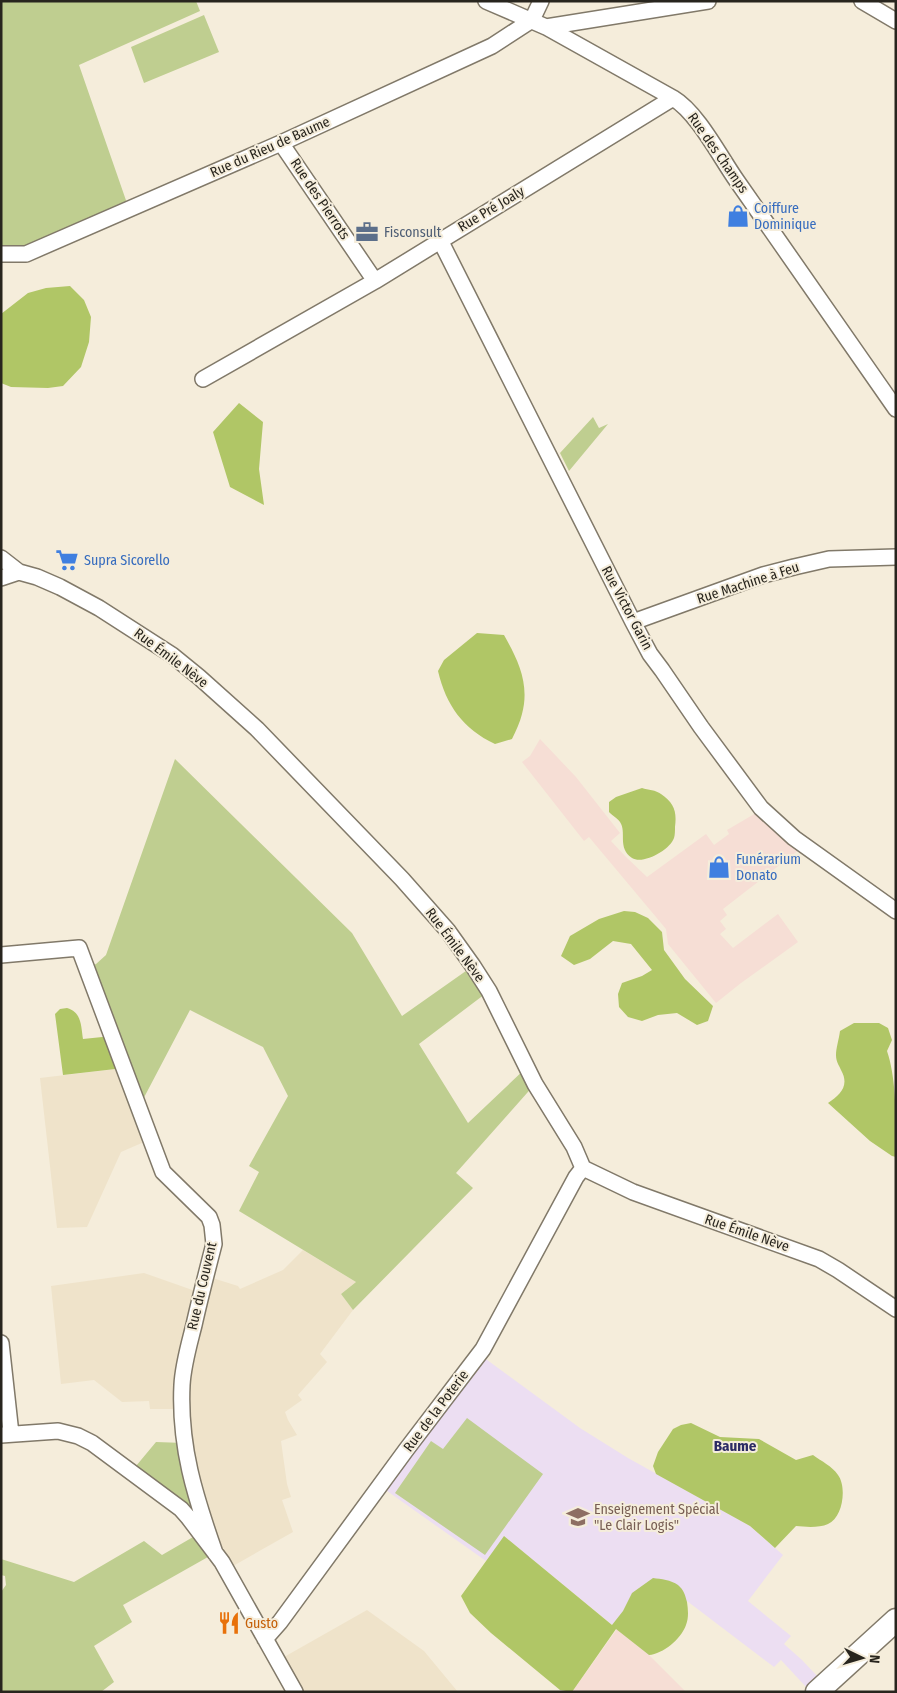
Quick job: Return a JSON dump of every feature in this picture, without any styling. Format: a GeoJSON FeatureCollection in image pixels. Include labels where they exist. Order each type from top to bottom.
{"type":"FeatureCollection","features":[{"type":"Feature","properties":{"kind":"main road"},"geometry":{"type":"LineString","coordinates":[[817,1692],[896,1620]]}},
{"type":"Feature","properties":{"kind":"main road"},"geometry":{"type":"LineString","coordinates":[[836,1692],[896,1638]]}},
{"type":"Feature","properties":{"kind":"street","name":"Rue des Champs"},"geometry":{"type":"LineString","coordinates":[[486,1],[546,27],[673,98],[687,109],[698,122],[896,409]]}},
{"type":"Feature","properties":{"kind":"street"},"geometry":{"type":"LineString","coordinates":[[532,20],[541,1]]}},
{"type":"Feature","properties":{"kind":"street"},"geometry":{"type":"LineString","coordinates":[[546,27],[708,1]]}},
{"type":"Feature","properties":{"kind":"street"},"geometry":{"type":"LineString","coordinates":[[862,1],[896,20]]}},
{"type":"Feature","properties":{"kind":"street","name":"Rue du Rieu de Baume"},"geometry":{"type":"LineString","coordinates":[[1,254],[26,254],[281,143],[492,46],[532,20]]}},
{"type":"Feature","properties":{"kind":"street","name":"Rue Pré Joaly"},"geometry":{"type":"LineString","coordinates":[[203,379],[375,281],[673,98]]}},
{"type":"Feature","properties":{"kind":"street","name":"Rue des Pierrots"},"geometry":{"type":"LineString","coordinates":[[281,143],[375,281]]}},
{"type":"Feature","properties":{"kind":"street","name":"Rue Victor Garin"},"geometry":{"type":"LineString","coordinates":[[440,240],[650,654],[761,808],[794,838],[896,912]]}},
{"type":"Feature","properties":{"kind":"street","name":"Rue Machine à Feu"},"geometry":{"type":"LineString","coordinates":[[633,622],[762,575],[794,567],[829,559],[896,557]]}},
{"type":"Feature","properties":{"kind":"street","name":"Rue Émile Nève"},"geometry":{"type":"LineString","coordinates":[[1,558],[19,572],[37,577],[83,599],[172,655],[257,730],[402,878],[448,931],[478,973],[536,1084],[574,1147],[583,1168],[633,1192],[819,1259],[896,1309]]}},
{"type":"Feature","properties":{"kind":"street"},"geometry":{"type":"LineString","coordinates":[[1,578],[19,572]]}},
{"type":"Feature","properties":{"kind":"street","name":"Rue du Couvent"},"geometry":{"type":"LineString","coordinates":[[1,955],[79,948],[163,1172],[209,1217],[212,1225],[214,1244],[184,1364],[182,1386],[184,1444],[187,1464],[198,1506],[215,1553]]}},
{"type":"Feature","properties":{"kind":"street","name":"Rue de la Poterie"},"geometry":{"type":"LineString","coordinates":[[265,1639],[280,1622],[483,1349],[576,1177],[583,1168]]}},
{"type":"Feature","properties":{"kind":"street"},"geometry":{"type":"LineString","coordinates":[[1,1343],[6,1435]]}},
{"type":"Feature","properties":{"kind":"street","name":"Rue du Couvent"},"geometry":{"type":"LineString","coordinates":[[6,1435],[58,1432],[78,1436],[92,1443],[181,1509],[215,1553],[295,1692]]}},
{"type":"Feature","properties":{"kind":"shaded area","name":"Funérarium Donato"},"geometry":{"type":"Polygon","coordinates":[[[540,739],[576,777],[620,833],[611,841],[647,877],[706,834],[714,845],[729,834],[727,830],[756,813],[799,850],[723,909],[727,915],[720,921],[726,929],[720,934],[733,948],[778,914],[798,942],[716,1003],[668,944],[666,929],[589,837],[584,841],[522,762],[530,756],[540,739]]]}},
{"type":"Feature","properties":{"kind":"shaded area"},"geometry":{"type":"Polygon","coordinates":[[[124,1068],[151,1139],[121,1152],[87,1227],[57,1228],[40,1078],[124,1068]]]}},
{"type":"Feature","properties":{"kind":"shaded area"},"geometry":{"type":"Polygon","coordinates":[[[303,1250],[356,1282],[341,1294],[353,1310],[320,1354],[327,1362],[298,1395],[302,1400],[285,1412],[297,1435],[281,1441],[287,1484],[291,1497],[282,1500],[293,1532],[226,1570],[215,1553],[182,1409],[150,1409],[149,1401],[122,1402],[94,1380],[61,1384],[51,1286],[144,1273],[201,1293],[206,1276],[238,1286],[240,1289],[283,1270],[303,1250]]]}},
{"type":"Feature","properties":{"kind":"shaded area","name":"Enseignement Spécial \"Le Clair Logis\""},"geometry":{"type":"Polygon","coordinates":[[[479,1354],[580,1428],[628,1458],[750,1526],[783,1555],[748,1601],[791,1636],[784,1644],[819,1678],[807,1688],[781,1660],[774,1667],[687,1601],[649,1655],[505,1537],[486,1561],[380,1486],[479,1354]]]}},
{"type":"Feature","properties":{"kind":"shaded area"},"geometry":{"type":"Polygon","coordinates":[[[367,1610],[424,1651],[458,1692],[295,1692],[277,1661],[367,1610]]]}},
{"type":"Feature","properties":{"kind":"shaded area"},"geometry":{"type":"Polygon","coordinates":[[[617,1629],[649,1655],[686,1692],[572,1692],[617,1629]]]}},
{"type":"Feature","properties":{"kind":"green space"},"geometry":{"type":"Polygon","coordinates":[[[1,1],[196,1],[200,11],[79,65],[129,209],[26,254],[1,254],[1,1]]]}},
{"type":"Feature","properties":{"kind":"green space"},"geometry":{"type":"Polygon","coordinates":[[[204,15],[219,52],[144,83],[131,47],[204,15]]]}},
{"type":"Feature","properties":{"kind":"green space"},"geometry":{"type":"Polygon","coordinates":[[[70,286],[84,300],[91,317],[89,342],[81,367],[63,386],[48,388],[11,387],[1,383],[1,314],[28,293],[46,288],[70,286]]]}},
{"type":"Feature","properties":{"kind":"green space"},"geometry":{"type":"Polygon","coordinates":[[[239,403],[263,422],[259,469],[264,505],[230,487],[213,432],[239,403]]]}},
{"type":"Feature","properties":{"kind":"green space"},"geometry":{"type":"Polygon","coordinates":[[[593,417],[599,428],[608,424],[569,471],[560,453],[593,417]]]}},
{"type":"Feature","properties":{"kind":"green space"},"geometry":{"type":"Polygon","coordinates":[[[477,633],[504,635],[518,663],[524,682],[524,703],[515,733],[512,739],[495,744],[474,731],[458,715],[446,695],[438,671],[444,660],[477,633]]]}},
{"type":"Feature","properties":{"kind":"green space"},"geometry":{"type":"Polygon","coordinates":[[[175,759],[352,933],[402,1016],[473,966],[489,991],[419,1044],[468,1123],[527,1067],[535,1084],[456,1173],[473,1188],[353,1310],[341,1294],[356,1282],[239,1211],[259,1172],[249,1166],[288,1096],[263,1047],[190,1010],[139,1107],[87,968],[96,964],[106,955],[175,759]]]}},
{"type":"Feature","properties":{"kind":"green space"},"geometry":{"type":"Polygon","coordinates":[[[642,788],[659,793],[672,804],[675,816],[675,832],[671,843],[662,851],[649,858],[637,860],[627,854],[625,850],[622,826],[609,812],[609,802],[616,797],[642,788]]]}},
{"type":"Feature","properties":{"kind":"green space"},"geometry":{"type":"Polygon","coordinates":[[[624,911],[635,912],[648,918],[662,932],[664,950],[685,979],[713,1006],[708,1021],[697,1025],[677,1013],[658,1015],[642,1021],[628,1017],[619,1007],[618,994],[622,983],[642,976],[652,970],[631,944],[613,941],[590,959],[574,965],[561,956],[570,936],[599,919],[624,911]]]}},
{"type":"Feature","properties":{"kind":"green space"},"geometry":{"type":"Polygon","coordinates":[[[67,1008],[78,1016],[83,1039],[112,1036],[124,1068],[63,1075],[55,1014],[60,1009],[67,1008]]]}},
{"type":"Feature","properties":{"kind":"green space"},"geometry":{"type":"Polygon","coordinates":[[[854,1023],[879,1023],[888,1028],[892,1040],[887,1051],[893,1075],[896,1157],[870,1141],[828,1103],[840,1093],[844,1085],[844,1076],[836,1057],[840,1031],[854,1023]]]}},
{"type":"Feature","properties":{"kind":"green space"},"geometry":{"type":"Polygon","coordinates":[[[467,1418],[543,1474],[485,1555],[395,1493],[431,1441],[443,1449],[467,1418]]]}},
{"type":"Feature","properties":{"kind":"green space"},"geometry":{"type":"Polygon","coordinates":[[[691,1423],[720,1437],[759,1439],[796,1460],[813,1455],[833,1469],[841,1480],[843,1494],[837,1516],[833,1521],[824,1525],[812,1527],[796,1526],[775,1548],[750,1526],[656,1474],[653,1466],[658,1452],[673,1429],[691,1423]]]}},
{"type":"Feature","properties":{"kind":"green space"},"geometry":{"type":"Polygon","coordinates":[[[156,1442],[184,1443],[215,1553],[123,1605],[132,1622],[94,1646],[114,1682],[101,1692],[1,1692],[1,1592],[6,1585],[5,1576],[1,1575],[1,1559],[74,1582],[144,1541],[162,1555],[200,1533],[131,1472],[156,1442]]]}},
{"type":"Feature","properties":{"kind":"green space"},"geometry":{"type":"Polygon","coordinates":[[[504,1536],[612,1625],[623,1611],[632,1593],[653,1578],[675,1583],[683,1591],[687,1602],[688,1619],[684,1630],[666,1649],[649,1655],[616,1629],[572,1692],[560,1690],[491,1633],[470,1613],[461,1596],[504,1536]]]}},
{"type":"Feature","properties":{"kind":"place","name":"Coiffure Dominique"},"geometry":{"type":"Point","coordinates":[738,216]}},
{"type":"Feature","properties":{"kind":"place","name":"Fisconsult"},"geometry":{"type":"Point","coordinates":[367,232]}},
{"type":"Feature","properties":{"kind":"place","name":"Supra Sicorello"},"geometry":{"type":"Point","coordinates":[67,560]}},
{"type":"Feature","properties":{"kind":"place","name":"Funérarium Donato"},"geometry":{"type":"Point","coordinates":[719,867]}},
{"type":"Feature","properties":{"kind":"place","name":"Enseignement Spécial \"Le Clair Logis\""},"geometry":{"type":"Point","coordinates":[578,1517]}},
{"type":"Feature","properties":{"kind":"place","name":"Gusto"},"geometry":{"type":"Point","coordinates":[229,1623]}},
{"type":"Feature","properties":{"kind":"district","name":"Baume"},"geometry":{"type":"Point","coordinates":[735,1446]}}]}
